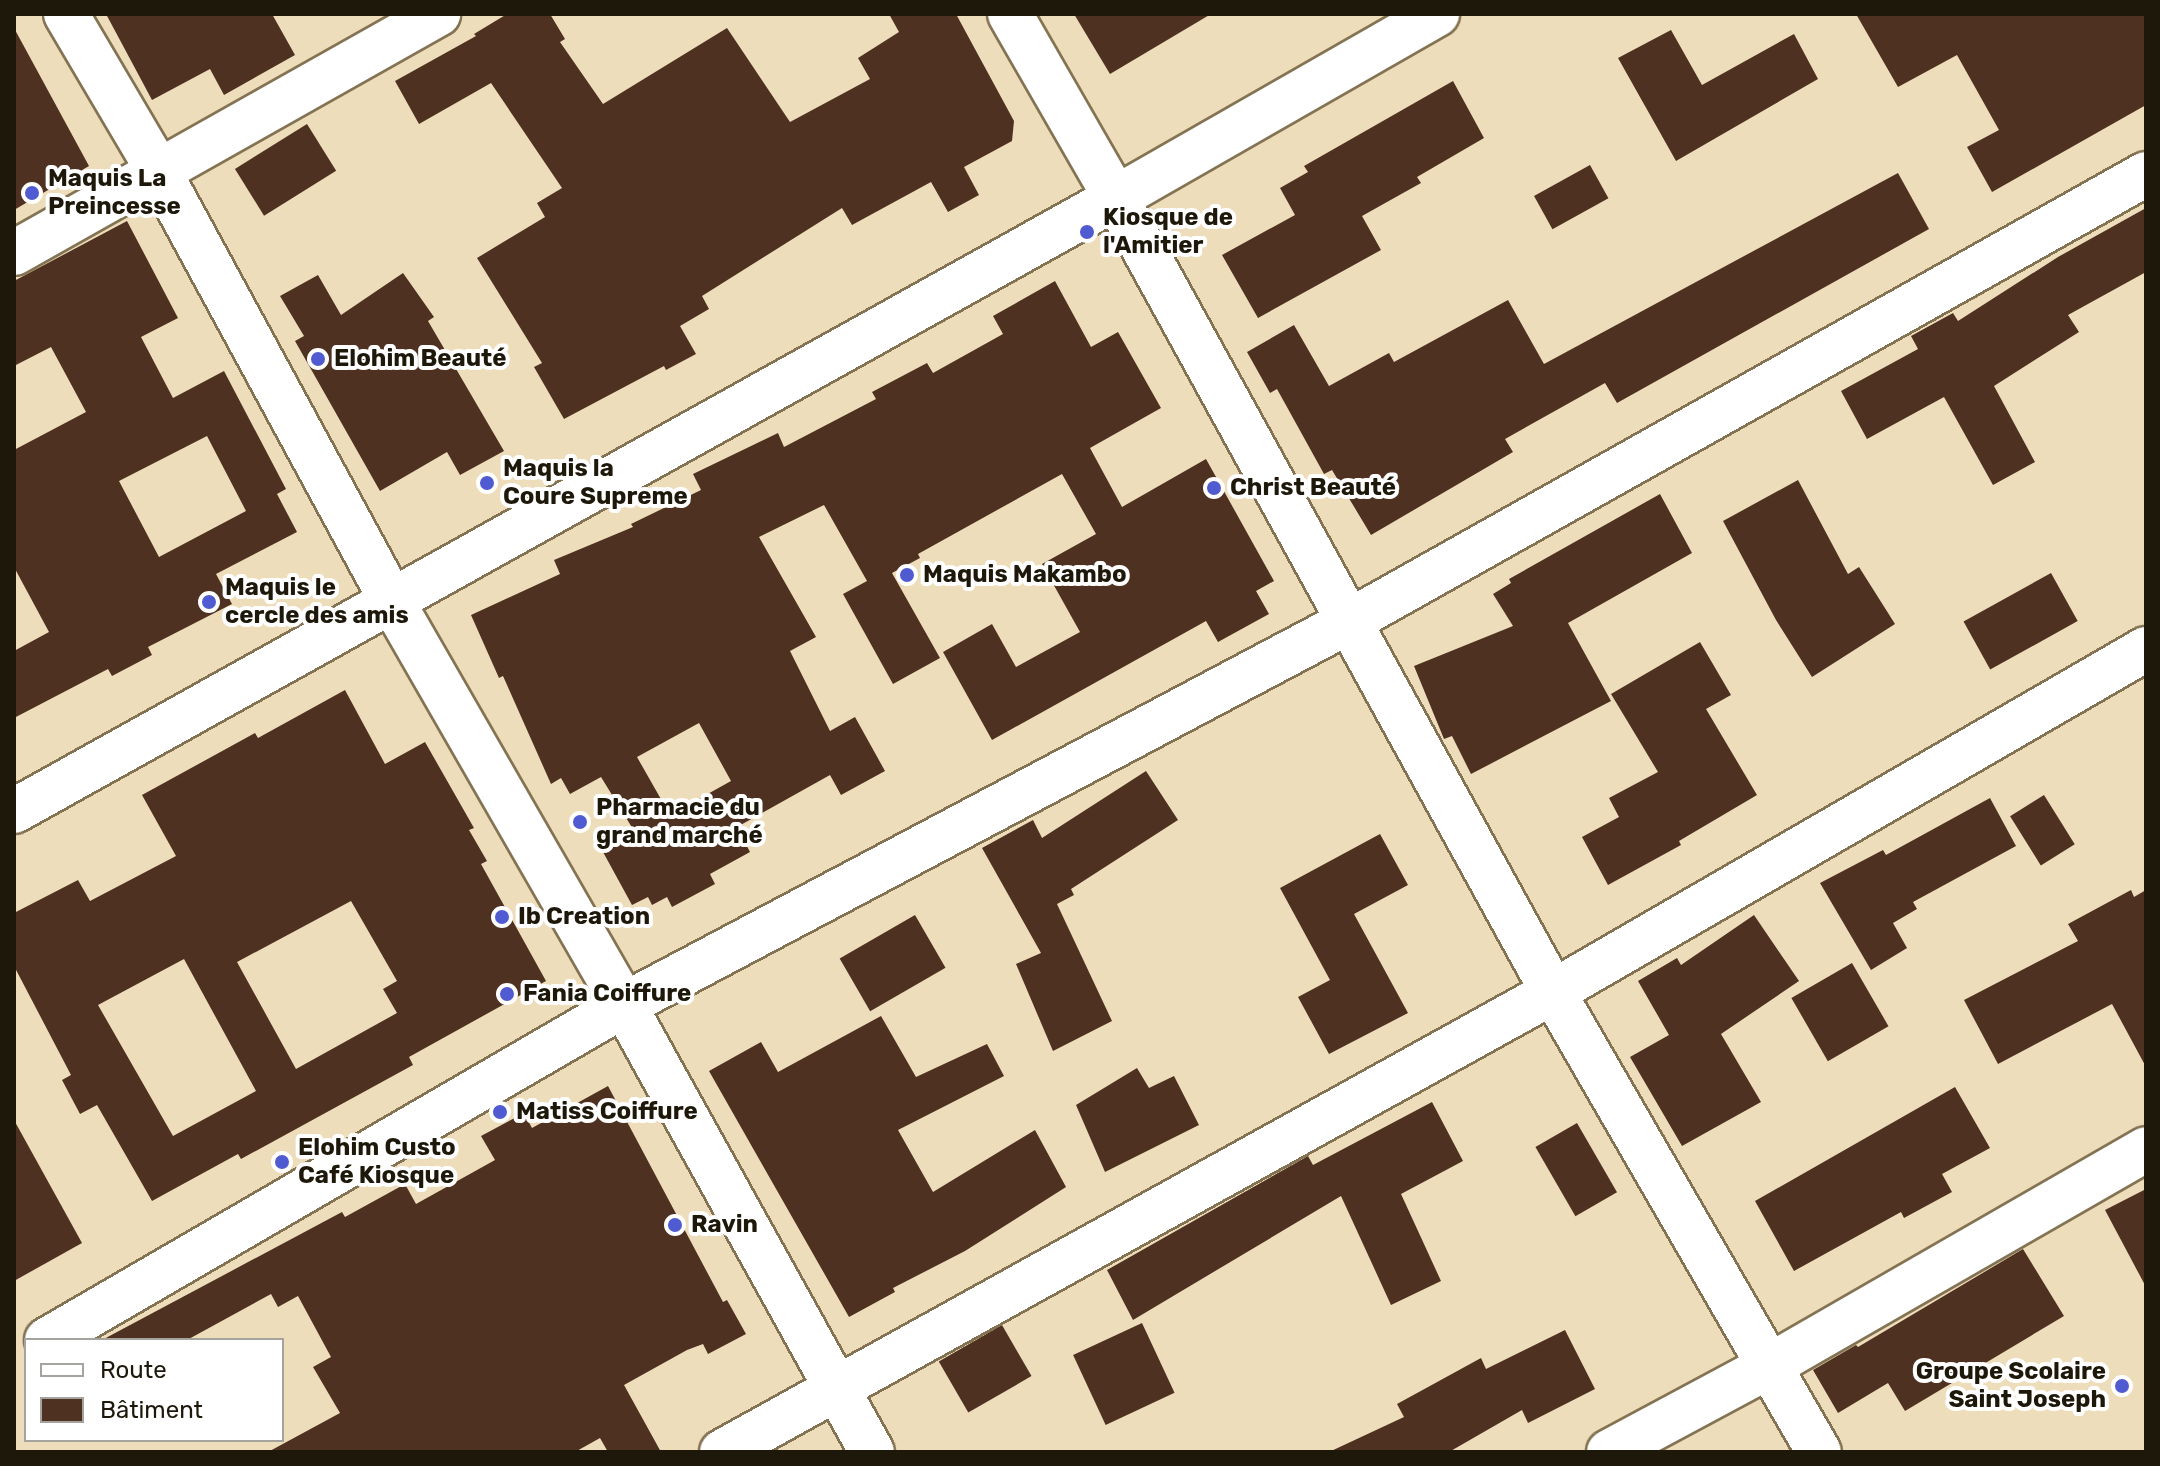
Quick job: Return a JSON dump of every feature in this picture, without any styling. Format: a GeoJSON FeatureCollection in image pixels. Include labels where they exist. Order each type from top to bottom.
{"type":"FeatureCollection","features":[{"type":"Feature","properties":{"kind":"street"},"geometry":{"type":"LineString","coordinates":[[66,14],[158,170],[393,603],[624,1005],[872,1452]]}},
{"type":"Feature","properties":{"kind":"street"},"geometry":{"type":"LineString","coordinates":[[14,253],[438,14]]}},
{"type":"Feature","properties":{"kind":"street"},"geometry":{"type":"LineString","coordinates":[[1010,14],[1116,198],[1553,992],[1819,1452]]}},
{"type":"Feature","properties":{"kind":"street"},"geometry":{"type":"LineString","coordinates":[[14,811],[393,603],[1116,198],[1437,14]]}},
{"type":"Feature","properties":{"kind":"street"},"geometry":{"type":"LineString","coordinates":[[50,1338],[624,1005],[1348,622],[2146,174]]}},
{"type":"Feature","properties":{"kind":"street"},"geometry":{"type":"LineString","coordinates":[[722,1452],[1553,992],[2146,649]]}},
{"type":"Feature","properties":{"kind":"street"},"geometry":{"type":"LineString","coordinates":[[1609,1452],[1771,1365],[2146,1149]]}},
{"type":"Feature","properties":{"kind":"building"},"geometry":{"type":"Polygon","coordinates":[[[106,14],[272,14],[295,55],[224,95],[210,69],[152,100],[106,14]]]}},
{"type":"Feature","properties":{"kind":"building"},"geometry":{"type":"Polygon","coordinates":[[[507,14],[550,14],[565,39],[560,42],[603,104],[727,28],[790,122],[870,79],[858,58],[899,32],[889,14],[956,14],[1014,121],[1012,141],[964,167],[979,195],[948,212],[931,182],[852,225],[842,208],[702,296],[709,309],[680,326],[696,354],[666,370],[664,366],[564,419],[534,367],[542,363],[477,258],[545,217],[537,203],[562,188],[491,83],[419,124],[395,81],[476,36],[474,34],[507,14]]]}},
{"type":"Feature","properties":{"kind":"building"},"geometry":{"type":"Polygon","coordinates":[[[1074,14],[1211,14],[1110,74],[1074,14]]]}},
{"type":"Feature","properties":{"kind":"building"},"geometry":{"type":"Polygon","coordinates":[[[1856,14],[2146,14],[2146,105],[1992,192],[1967,147],[1999,130],[1957,55],[1898,87],[1856,14]]]}},
{"type":"Feature","properties":{"kind":"building"},"geometry":{"type":"Polygon","coordinates":[[[14,28],[89,166],[14,210],[14,28]]]}},
{"type":"Feature","properties":{"kind":"building"},"geometry":{"type":"Polygon","coordinates":[[[1671,30],[1702,85],[1794,34],[1818,79],[1676,161],[1618,58],[1671,30]]]}},
{"type":"Feature","properties":{"kind":"building"},"geometry":{"type":"Polygon","coordinates":[[[1453,81],[1484,138],[1417,177],[1421,183],[1362,216],[1381,250],[1258,318],[1222,255],[1295,215],[1280,188],[1308,172],[1304,166],[1453,81]]]}},
{"type":"Feature","properties":{"kind":"building"},"geometry":{"type":"Polygon","coordinates":[[[307,124],[336,171],[264,216],[235,169],[307,124]]]}},
{"type":"Feature","properties":{"kind":"building"},"geometry":{"type":"Polygon","coordinates":[[[1590,165],[1608,198],[1552,229],[1534,196],[1590,165]]]}},
{"type":"Feature","properties":{"kind":"building"},"geometry":{"type":"Polygon","coordinates":[[[1898,173],[1929,229],[1617,403],[1605,383],[1505,439],[1513,452],[1371,535],[1332,470],[1324,474],[1277,389],[1270,393],[1247,352],[1294,325],[1329,386],[1389,353],[1394,362],[1508,300],[1544,364],[1898,173]]]}},
{"type":"Feature","properties":{"kind":"building"},"geometry":{"type":"Polygon","coordinates":[[[2146,208],[2146,272],[2068,315],[2079,332],[1994,386],[2035,462],[1993,485],[1944,397],[1867,439],[1841,391],[1918,349],[1911,336],[1953,313],[1958,321],[2058,257],[2146,208]]]}},
{"type":"Feature","properties":{"kind":"building"},"geometry":{"type":"Polygon","coordinates":[[[127,221],[178,318],[141,337],[173,398],[224,371],[286,489],[277,494],[297,532],[216,574],[232,604],[148,647],[152,655],[112,676],[108,669],[14,718],[14,651],[49,632],[14,567],[14,450],[86,412],[51,347],[14,366],[14,281],[127,221]],[[207,436],[119,481],[159,557],[246,511],[207,436]]]}},
{"type":"Feature","properties":{"kind":"building"},"geometry":{"type":"Polygon","coordinates":[[[403,273],[434,317],[428,321],[504,451],[460,475],[447,452],[380,491],[295,341],[304,336],[280,296],[318,275],[341,315],[403,273]]]}},
{"type":"Feature","properties":{"kind":"building"},"geometry":{"type":"Polygon","coordinates":[[[1055,281],[1091,347],[1118,332],[1161,408],[1090,448],[1122,507],[1206,459],[1274,581],[1256,591],[1269,614],[1218,642],[1206,621],[992,740],[943,652],[992,624],[1016,667],[1080,632],[1042,564],[1096,534],[1062,474],[918,554],[920,558],[892,573],[940,658],[893,684],[843,594],[867,581],[824,505],[759,537],[816,637],[790,651],[830,731],[855,717],[885,771],[841,795],[830,775],[737,827],[750,852],[710,874],[715,884],[672,907],[667,897],[652,905],[648,897],[632,905],[603,852],[636,834],[601,777],[570,794],[561,778],[551,784],[503,676],[499,678],[471,615],[560,574],[554,560],[633,527],[631,524],[701,490],[693,474],[778,433],[784,447],[876,399],[872,392],[927,363],[933,373],[1003,334],[993,316],[1055,281]],[[699,723],[637,757],[670,815],[731,781],[699,723]]]}},
{"type":"Feature","properties":{"kind":"building"},"geometry":{"type":"Polygon","coordinates":[[[1798,480],[1848,574],[1859,567],[1895,624],[1812,677],[1776,620],[1723,521],[1798,480]]]}},
{"type":"Feature","properties":{"kind":"building"},"geometry":{"type":"Polygon","coordinates":[[[1660,494],[1692,553],[1568,623],[1611,701],[1471,774],[1452,736],[1444,739],[1414,666],[1513,626],[1493,594],[1511,583],[1509,579],[1660,494]]]}},
{"type":"Feature","properties":{"kind":"building"},"geometry":{"type":"Polygon","coordinates":[[[2051,573],[2078,621],[1990,670],[1964,621],[2051,573]]]}},
{"type":"Feature","properties":{"kind":"building"},"geometry":{"type":"Polygon","coordinates":[[[1700,642],[1731,695],[1706,709],[1757,795],[1679,841],[1681,845],[1608,885],[1582,837],[1619,817],[1609,798],[1658,772],[1611,694],[1700,642]]]}},
{"type":"Feature","properties":{"kind":"building"},"geometry":{"type":"Polygon","coordinates":[[[345,690],[385,764],[425,742],[474,828],[469,830],[487,861],[481,864],[546,981],[409,1057],[413,1065],[241,1159],[238,1154],[152,1201],[97,1105],[80,1114],[62,1080],[71,1075],[14,966],[14,913],[78,880],[90,901],[176,856],[142,795],[255,733],[258,738],[345,690]],[[351,901],[237,962],[296,1069],[397,1013],[383,989],[397,981],[351,901]],[[184,959],[98,1005],[173,1136],[256,1091],[184,959]]]}},
{"type":"Feature","properties":{"kind":"building"},"geometry":{"type":"Polygon","coordinates":[[[1146,771],[1178,820],[1071,889],[1074,895],[1057,904],[1112,1021],[1053,1051],[1016,964],[1041,953],[982,848],[1033,820],[1042,838],[1146,771]]]}},
{"type":"Feature","properties":{"kind":"building"},"geometry":{"type":"Polygon","coordinates":[[[2044,795],[2075,844],[2041,865],[2010,816],[2044,795]]]}},
{"type":"Feature","properties":{"kind":"building"},"geometry":{"type":"Polygon","coordinates":[[[1990,798],[2016,846],[1913,902],[1917,909],[1893,923],[1907,948],[1871,970],[1820,883],[1883,850],[1886,855],[1990,798]]]}},
{"type":"Feature","properties":{"kind":"building"},"geometry":{"type":"Polygon","coordinates":[[[1380,834],[1408,885],[1354,914],[1408,1013],[1329,1054],[1298,997],[1330,980],[1280,888],[1380,834]]]}},
{"type":"Feature","properties":{"kind":"building"},"geometry":{"type":"Polygon","coordinates":[[[2131,890],[2134,897],[2146,890],[2146,1067],[2112,1004],[1998,1064],[1964,1000],[2078,941],[2068,924],[2131,890]]]}},
{"type":"Feature","properties":{"kind":"building"},"geometry":{"type":"Polygon","coordinates":[[[915,915],[946,968],[870,1011],[840,958],[915,915]]]}},
{"type":"Feature","properties":{"kind":"building"},"geometry":{"type":"Polygon","coordinates":[[[1754,915],[1799,981],[1721,1034],[1761,1102],[1682,1146],[1630,1057],[1669,1035],[1638,981],[1677,958],[1681,965],[1754,915]]]}},
{"type":"Feature","properties":{"kind":"building"},"geometry":{"type":"Polygon","coordinates":[[[1852,963],[1888,1026],[1828,1061],[1791,998],[1852,963]]]}},
{"type":"Feature","properties":{"kind":"building"},"geometry":{"type":"Polygon","coordinates":[[[881,1016],[916,1077],[987,1044],[1004,1076],[898,1130],[933,1192],[1035,1130],[1066,1187],[965,1251],[893,1288],[895,1292],[849,1317],[709,1071],[761,1042],[778,1072],[881,1016]]]}},
{"type":"Feature","properties":{"kind":"building"},"geometry":{"type":"Polygon","coordinates":[[[1137,1068],[1149,1088],[1174,1076],[1199,1125],[1105,1172],[1076,1105],[1137,1068]]]}},
{"type":"Feature","properties":{"kind":"building"},"geometry":{"type":"Polygon","coordinates":[[[608,1086],[723,1302],[727,1300],[746,1334],[708,1354],[703,1344],[687,1350],[624,1385],[661,1452],[608,1452],[600,1438],[575,1452],[268,1452],[340,1413],[313,1367],[331,1357],[298,1296],[278,1307],[271,1294],[191,1338],[106,1338],[342,1212],[345,1217],[405,1184],[416,1204],[495,1160],[481,1136],[524,1113],[532,1128],[608,1086]]]}},
{"type":"Feature","properties":{"kind":"building"},"geometry":{"type":"Polygon","coordinates":[[[1955,1087],[1990,1148],[1942,1174],[1952,1192],[1904,1218],[1901,1212],[1794,1271],[1755,1201],[1955,1087]]]}},
{"type":"Feature","properties":{"kind":"building"},"geometry":{"type":"Polygon","coordinates":[[[1432,1102],[1463,1161],[1401,1194],[1441,1281],[1391,1305],[1341,1196],[1133,1320],[1107,1270],[1308,1156],[1313,1165],[1432,1102]]]}},
{"type":"Feature","properties":{"kind":"building"},"geometry":{"type":"Polygon","coordinates":[[[14,1120],[82,1243],[14,1281],[14,1120]]]}},
{"type":"Feature","properties":{"kind":"building"},"geometry":{"type":"Polygon","coordinates":[[[1577,1123],[1617,1192],[1575,1216],[1535,1147],[1577,1123]]]}},
{"type":"Feature","properties":{"kind":"building"},"geometry":{"type":"Polygon","coordinates":[[[2146,1189],[2146,1287],[2105,1210],[2146,1189]]]}},
{"type":"Feature","properties":{"kind":"building"},"geometry":{"type":"Polygon","coordinates":[[[2023,1249],[2064,1316],[1905,1411],[1888,1383],[1838,1413],[1813,1370],[1856,1345],[1858,1347],[2023,1249]]]}},
{"type":"Feature","properties":{"kind":"building"},"geometry":{"type":"Polygon","coordinates":[[[1142,1323],[1175,1393],[1106,1425],[1073,1355],[1142,1323]]]}},
{"type":"Feature","properties":{"kind":"building"},"geometry":{"type":"Polygon","coordinates":[[[1002,1325],[1032,1376],[968,1413],[939,1362],[1002,1325]]]}},
{"type":"Feature","properties":{"kind":"building"},"geometry":{"type":"Polygon","coordinates":[[[1565,1330],[1595,1389],[1528,1423],[1522,1410],[1449,1452],[1329,1452],[1404,1417],[1397,1404],[1481,1358],[1486,1369],[1565,1330]]]}},
{"type":"Feature","properties":{"kind":"place","name":"Maquis La Preincesse"},"geometry":{"type":"Point","coordinates":[32,193]}},
{"type":"Feature","properties":{"kind":"place","name":"Kiosque de l'Amitier"},"geometry":{"type":"Point","coordinates":[1087,232]}},
{"type":"Feature","properties":{"kind":"place","name":"Elohim Beauté"},"geometry":{"type":"Point","coordinates":[318,359]}},
{"type":"Feature","properties":{"kind":"place","name":"Maquis la Coure Supreme"},"geometry":{"type":"Point","coordinates":[487,483]}},
{"type":"Feature","properties":{"kind":"place","name":"Christ Beauté"},"geometry":{"type":"Point","coordinates":[1214,488]}},
{"type":"Feature","properties":{"kind":"place","name":"Maquis Makambo"},"geometry":{"type":"Point","coordinates":[907,575]}},
{"type":"Feature","properties":{"kind":"place","name":"Maquis le cercle des amis"},"geometry":{"type":"Point","coordinates":[209,602]}},
{"type":"Feature","properties":{"kind":"place","name":"Pharmacie du grand marché"},"geometry":{"type":"Point","coordinates":[580,822]}},
{"type":"Feature","properties":{"kind":"place","name":"Ib Creation"},"geometry":{"type":"Point","coordinates":[502,917]}},
{"type":"Feature","properties":{"kind":"place","name":"Fania Coiffure"},"geometry":{"type":"Point","coordinates":[507,994]}},
{"type":"Feature","properties":{"kind":"place","name":"Matiss Coiffure"},"geometry":{"type":"Point","coordinates":[500,1112]}},
{"type":"Feature","properties":{"kind":"place","name":"Elohim Custo Café Kiosque"},"geometry":{"type":"Point","coordinates":[282,1162]}},
{"type":"Feature","properties":{"kind":"place","name":"Ravin"},"geometry":{"type":"Point","coordinates":[675,1225]}},
{"type":"Feature","properties":{"kind":"place","name":"Groupe Scolaire Saint Joseph"},"geometry":{"type":"Point","coordinates":[2122,1386]}}]}
